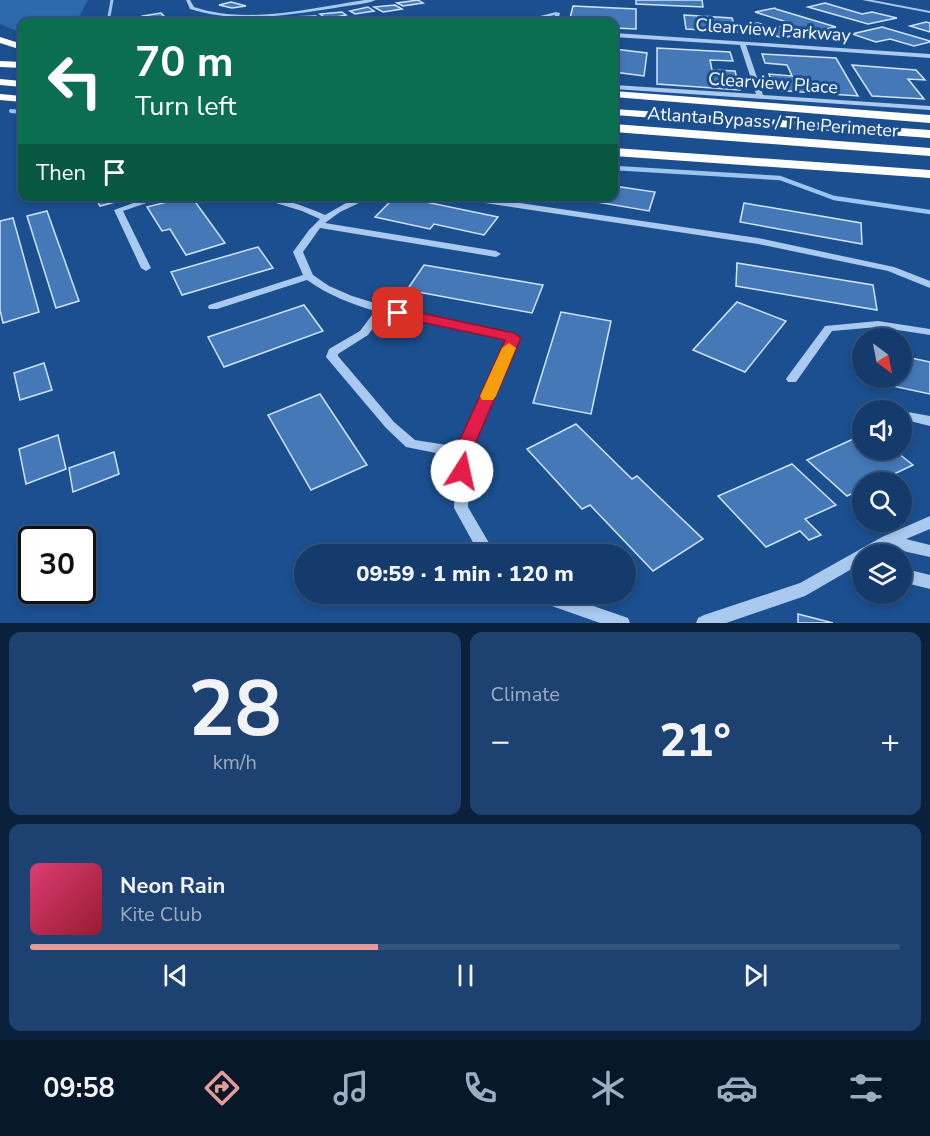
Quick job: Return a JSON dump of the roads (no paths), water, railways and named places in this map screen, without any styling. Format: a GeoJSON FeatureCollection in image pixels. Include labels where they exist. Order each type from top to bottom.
{"type":"FeatureCollection","features":[{"type":"Feature","properties":{"kind":"highway"},"geometry":{"type":"LineString","coordinates":[[0,40],[18,46]]}},
{"type":"Feature","properties":{"kind":"highway"},"geometry":{"type":"LineString","coordinates":[[0,48],[18,52]]}},
{"type":"Feature","properties":{"kind":"highway"},"geometry":{"type":"LineString","coordinates":[[0,56],[18,58]]}},
{"type":"Feature","properties":{"kind":"highway"},"geometry":{"type":"LineString","coordinates":[[0,64],[18,65]]}},
{"type":"Feature","properties":{"kind":"highway"},"geometry":{"type":"LineString","coordinates":[[0,70],[18,72]]}},
{"type":"Feature","properties":{"kind":"highway"},"geometry":{"type":"LineString","coordinates":[[0,82],[18,84]]}},
{"type":"Feature","properties":{"kind":"highway"},"geometry":{"type":"LineString","coordinates":[[618,94],[930,119]]}},
{"type":"Feature","properties":{"kind":"highway"},"geometry":{"type":"LineString","coordinates":[[0,97],[18,99]]}},
{"type":"Feature","properties":{"kind":"highway"},"geometry":{"type":"LineString","coordinates":[[618,100],[766,114],[820,126]]}},
{"type":"Feature","properties":{"kind":"highway","name":"Atlanta Bypass / The Perimeter"},"geometry":{"type":"LineString","coordinates":[[618,112],[930,134]]}},
{"type":"Feature","properties":{"kind":"highway","name":"Atlanta Bypass / The Perimeter"},"geometry":{"type":"LineString","coordinates":[[618,128],[930,152]]}},
{"type":"Feature","properties":{"kind":"highway"},"geometry":{"type":"LineString","coordinates":[[618,140],[930,162]]}},
{"type":"Feature","properties":{"kind":"highway"},"geometry":{"type":"LineString","coordinates":[[618,152],[930,174]]}},
{"type":"Feature","properties":{"kind":"street"},"geometry":{"type":"LineString","coordinates":[[188,0],[192,8],[200,12],[235,16],[374,0]]}},
{"type":"Feature","properties":{"kind":"street"},"geometry":{"type":"LineString","coordinates":[[864,0],[930,12]]}},
{"type":"Feature","properties":{"kind":"street"},"geometry":{"type":"LineString","coordinates":[[535,18],[558,13],[557,18]]}},
{"type":"Feature","properties":{"kind":"street","name":"Clearview Parkway"},"geometry":{"type":"LineString","coordinates":[[618,35],[849,53],[930,56]]}},
{"type":"Feature","properties":{"kind":"street"},"geometry":{"type":"LineString","coordinates":[[742,43],[760,97]]}},
{"type":"Feature","properties":{"kind":"street"},"geometry":{"type":"LineString","coordinates":[[642,82],[646,90]]}},
{"type":"Feature","properties":{"kind":"street","name":"Clearview Place"},"geometry":{"type":"LineString","coordinates":[[618,87],[930,108]]}},
{"type":"Feature","properties":{"kind":"street"},"geometry":{"type":"LineString","coordinates":[[146,201],[117,210],[146,268]]}},
{"type":"Feature","properties":{"kind":"street"},"geometry":{"type":"LineString","coordinates":[[275,201],[305,209],[322,221],[496,254]]}},
{"type":"Feature","properties":{"kind":"street"},"geometry":{"type":"LineString","coordinates":[[356,201],[334,209],[309,234],[298,252],[309,276],[332,293],[413,317],[514,338],[463,453],[461,508],[482,544]]}},
{"type":"Feature","properties":{"kind":"street"},"geometry":{"type":"LineString","coordinates":[[485,201],[758,241],[891,269],[930,285]]}},
{"type":"Feature","properties":{"kind":"street"},"geometry":{"type":"LineString","coordinates":[[213,307],[309,276]]}},
{"type":"Feature","properties":{"kind":"street"},"geometry":{"type":"LineString","coordinates":[[382,308],[364,333],[333,352],[332,357],[390,425],[411,444],[463,453]]}},
{"type":"Feature","properties":{"kind":"street"},"geometry":{"type":"LineString","coordinates":[[792,379],[830,328],[878,324],[930,332]]}},
{"type":"Feature","properties":{"kind":"street"},"geometry":{"type":"LineString","coordinates":[[912,417],[930,421]]}},
{"type":"Feature","properties":{"kind":"street"},"geometry":{"type":"LineString","coordinates":[[882,544],[930,522]]}},
{"type":"Feature","properties":{"kind":"street"},"geometry":{"type":"LineString","coordinates":[[887,541],[930,550]]}},
{"type":"Feature","properties":{"kind":"street"},"geometry":{"type":"LineString","coordinates":[[704,623],[805,589],[852,563]]}},
{"type":"Feature","properties":{"kind":"street"},"geometry":{"type":"LineString","coordinates":[[912,578],[930,582]]}},
{"type":"Feature","properties":{"kind":"street"},"geometry":{"type":"LineString","coordinates":[[567,604],[622,623]]}},
{"type":"Feature","properties":{"kind":"waterway"},"geometry":{"type":"LineString","coordinates":[[109,18],[112,0]]}},
{"type":"Feature","properties":{"kind":"waterway"},"geometry":{"type":"LineString","coordinates":[[11,111],[18,112]]}},
{"type":"Feature","properties":{"kind":"waterway"},"geometry":{"type":"LineString","coordinates":[[618,168],[780,178],[834,198],[930,212]]}}]}
